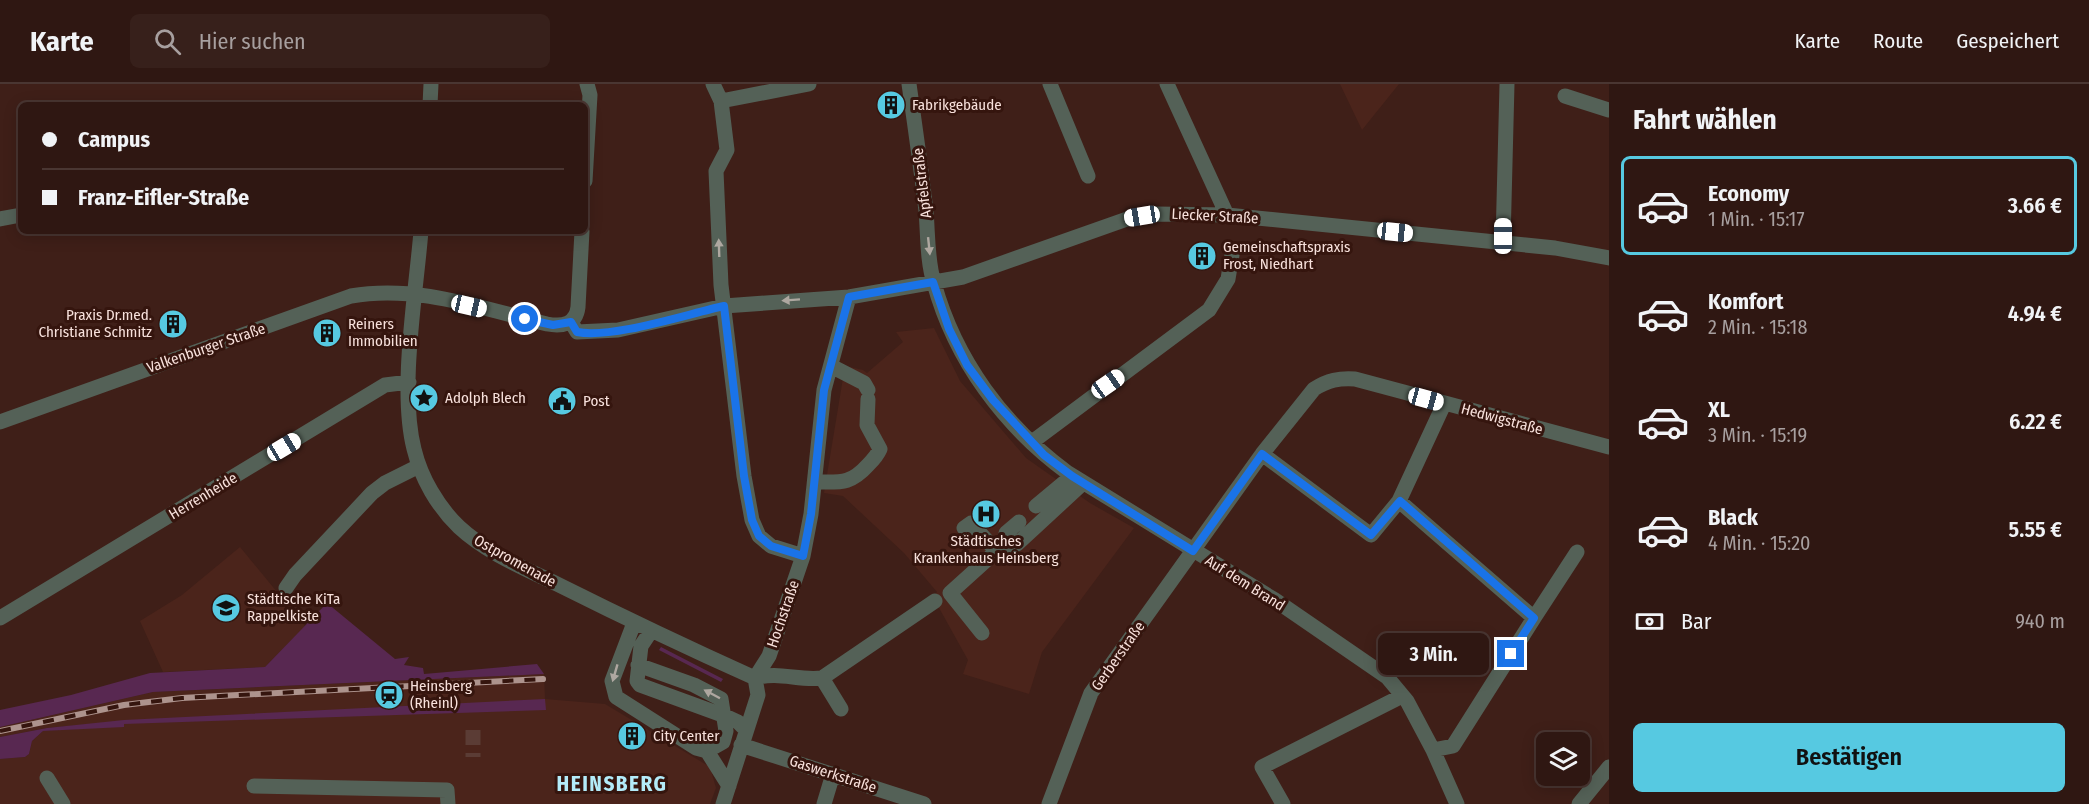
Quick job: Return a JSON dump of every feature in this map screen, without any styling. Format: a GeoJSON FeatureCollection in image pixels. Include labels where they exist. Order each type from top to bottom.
{"type":"FeatureCollection","features":[{"type":"Feature","properties":{"kind":"street"},"geometry":{"type":"LineString","coordinates":[[430,102],[431,84]]}},
{"type":"Feature","properties":{"kind":"street"},"geometry":{"type":"LineString","coordinates":[[587,84],[590,95],[588,129]]}},
{"type":"Feature","properties":{"kind":"street"},"geometry":{"type":"LineString","coordinates":[[713,84],[721,101],[727,150],[716,171],[727,375],[752,520],[759,536],[771,546],[803,556]]}},
{"type":"Feature","properties":{"kind":"street"},"geometry":{"type":"LineString","coordinates":[[721,101],[809,84]]}},
{"type":"Feature","properties":{"kind":"street","name":"Apfelstraße"},"geometry":{"type":"LineString","coordinates":[[909,84],[933,282]]}},
{"type":"Feature","properties":{"kind":"street"},"geometry":{"type":"LineString","coordinates":[[1050,84],[1088,176]]}},
{"type":"Feature","properties":{"kind":"street"},"geometry":{"type":"LineString","coordinates":[[1167,84],[1227,215]]}},
{"type":"Feature","properties":{"kind":"street"},"geometry":{"type":"LineString","coordinates":[[1503,242],[1506,84]]}},
{"type":"Feature","properties":{"kind":"street"},"geometry":{"type":"LineString","coordinates":[[1565,96],[1609,110]]}},
{"type":"Feature","properties":{"kind":"street","name":"Liecker Straße"},"geometry":{"type":"LineString","coordinates":[[569,323],[577,332],[584,333],[618,330],[724,306],[849,297],[963,277],[1127,219],[1180,213],[1227,215],[1350,234],[1503,242],[1556,248],[1609,258]]}},
{"type":"Feature","properties":{"kind":"street"},"geometry":{"type":"LineString","coordinates":[[0,219],[18,216]]}},
{"type":"Feature","properties":{"kind":"street","name":"Ostpromenade"},"geometry":{"type":"LineString","coordinates":[[421,234],[409,382],[410,424],[419,466],[426,482],[446,513],[478,542],[634,623],[755,678]]}},
{"type":"Feature","properties":{"kind":"street"},"geometry":{"type":"LineString","coordinates":[[569,323],[577,316],[579,307],[582,234]]}},
{"type":"Feature","properties":{"kind":"street"},"geometry":{"type":"LineString","coordinates":[[1032,442],[1080,412],[1209,310],[1228,279],[1232,255]]}},
{"type":"Feature","properties":{"kind":"street","name":"Auf dem Brand"},"geometry":{"type":"LineString","coordinates":[[933,282],[949,329],[967,365],[993,400],[1044,455],[1078,479],[1108,492],[1193,551],[1275,600],[1387,678],[1402,696],[1433,750],[1457,804]]}},
{"type":"Feature","properties":{"kind":"street","name":"Valkenburger Straße"},"geometry":{"type":"LineString","coordinates":[[1,418],[351,296],[380,291],[416,293],[547,324],[569,323]]}},
{"type":"Feature","properties":{"kind":"street","name":"Hochstraße"},"geometry":{"type":"LineString","coordinates":[[723,804],[747,742],[758,695],[755,678],[769,656],[803,556],[824,390],[849,297]]}},
{"type":"Feature","properties":{"kind":"street"},"geometry":{"type":"LineString","coordinates":[[814,482],[845,482],[856,478],[878,455],[880,449],[867,425],[868,394],[864,383],[831,366]]}},
{"type":"Feature","properties":{"kind":"street","name":"Hedwigstraße"},"geometry":{"type":"LineString","coordinates":[[1193,551],[1262,454],[1314,389],[1339,378],[1355,379],[1609,447]]}},
{"type":"Feature","properties":{"kind":"street","name":"Herrenheide"},"geometry":{"type":"LineString","coordinates":[[0,618],[385,386],[409,382]]}},
{"type":"Feature","properties":{"kind":"street"},"geometry":{"type":"LineString","coordinates":[[1262,454],[1371,535],[1400,501],[1444,404]]}},
{"type":"Feature","properties":{"kind":"street"},"geometry":{"type":"LineString","coordinates":[[286,588],[372,493],[385,483],[419,466]]}},
{"type":"Feature","properties":{"kind":"street"},"geometry":{"type":"LineString","coordinates":[[1036,506],[1078,479]]}},
{"type":"Feature","properties":{"kind":"street"},"geometry":{"type":"LineString","coordinates":[[982,633],[950,593],[998,553],[1017,544],[1078,479]]}},
{"type":"Feature","properties":{"kind":"street"},"geometry":{"type":"LineString","coordinates":[[1400,501],[1534,618]]}},
{"type":"Feature","properties":{"kind":"street"},"geometry":{"type":"LineString","coordinates":[[1017,544],[1006,533],[1019,522]]}},
{"type":"Feature","properties":{"kind":"street"},"geometry":{"type":"LineString","coordinates":[[964,528],[971,523],[998,553]]}},
{"type":"Feature","properties":{"kind":"street","name":"Gerberstraße"},"geometry":{"type":"LineString","coordinates":[[1049,804],[1091,693],[1193,551]]}},
{"type":"Feature","properties":{"kind":"street"},"geometry":{"type":"LineString","coordinates":[[1433,750],[1453,746],[1577,552]]}},
{"type":"Feature","properties":{"kind":"street"},"geometry":{"type":"LineString","coordinates":[[755,678],[777,674],[805,681],[822,678],[935,601]]}},
{"type":"Feature","properties":{"kind":"street"},"geometry":{"type":"LineString","coordinates":[[634,623],[612,681],[616,697],[638,714],[696,748],[707,751],[729,786]]}},
{"type":"Feature","properties":{"kind":"street"},"geometry":{"type":"LineString","coordinates":[[651,631],[641,646],[638,665],[716,694],[721,699],[725,716],[723,742],[707,751]]}},
{"type":"Feature","properties":{"kind":"street"},"geometry":{"type":"LineString","coordinates":[[822,678],[841,709]]}},
{"type":"Feature","properties":{"kind":"street"},"geometry":{"type":"LineString","coordinates":[[1283,804],[1262,767],[1402,696]]}},
{"type":"Feature","properties":{"kind":"street","name":"Gaswerkstraße"},"geometry":{"type":"LineString","coordinates":[[725,716],[738,722],[747,742],[924,804]]}},
{"type":"Feature","properties":{"kind":"street"},"geometry":{"type":"LineString","coordinates":[[1579,804],[1609,767]]}},
{"type":"Feature","properties":{"kind":"street"},"geometry":{"type":"LineString","coordinates":[[824,804],[833,774]]}},
{"type":"Feature","properties":{"kind":"street"},"geometry":{"type":"LineString","coordinates":[[46,778],[63,804]]}},
{"type":"Feature","properties":{"kind":"street"},"geometry":{"type":"LineString","coordinates":[[254,786],[447,790],[448,804]]}},
{"type":"Feature","properties":{"kind":"shaded area"},"geometry":{"type":"Polygon","coordinates":[[[1340,84],[1399,84],[1362,130],[1340,84]]]}},
{"type":"Feature","properties":{"kind":"shaded area","name":"Städtisches Krankenhaus Heinsberg"},"geometry":{"type":"Polygon","coordinates":[[[934,328],[960,381],[1026,458],[1090,503],[1134,528],[1042,652],[1029,694],[963,674],[968,660],[933,597],[937,592],[904,553],[843,496],[824,493],[845,366],[867,373],[903,342],[896,332],[934,328]]]}},
{"type":"Feature","properties":{"kind":"shaded area","name":"Städtische KiTa Rappelkiste"},"geometry":{"type":"Polygon","coordinates":[[[240,547],[305,626],[265,667],[163,672],[140,621],[182,595],[240,547]]]}},
{"type":"Feature","properties":{"kind":"shaded area"},"geometry":{"type":"Polygon","coordinates":[[[327,603],[395,659],[409,657],[404,665],[423,668],[424,674],[537,664],[544,674],[153,692],[0,727],[0,710],[71,695],[150,673],[265,667],[327,603]]]}},
{"type":"Feature","properties":{"kind":"shaded area"},"geometry":{"type":"Polygon","coordinates":[[[661,647],[723,679],[721,682],[659,650],[661,647]]]}},
{"type":"Feature","properties":{"kind":"shaded area"},"geometry":{"type":"Polygon","coordinates":[[[544,674],[545,699],[605,704],[710,767],[716,788],[710,804],[0,804],[0,759],[25,757],[29,754],[32,741],[43,731],[124,726],[124,721],[47,728],[0,737],[0,727],[153,692],[544,674]]]}},
{"type":"Feature","properties":{"kind":"shaded area"},"geometry":{"type":"Polygon","coordinates":[[[545,699],[546,710],[124,724],[124,727],[43,731],[32,741],[29,754],[25,757],[0,759],[0,737],[47,728],[124,720],[545,699]]]}},
{"type":"Feature","properties":{"kind":"tunnel"},"geometry":{"type":"LineString","coordinates":[[473,730],[473,757]]}},
{"type":"Feature","properties":{"kind":"railway"},"geometry":{"type":"LineString","coordinates":[[0,731],[124,705],[182,698],[543,679]]}},
{"type":"Feature","properties":{"kind":"place","name":"Fabrikgebäude"},"geometry":{"type":"Point","coordinates":[891,105]}},
{"type":"Feature","properties":{"kind":"place","name":"Gemeinschaftspraxis Frost, Niedhart"},"geometry":{"type":"Point","coordinates":[1202,256]}},
{"type":"Feature","properties":{"kind":"place","name":"Praxis Dr.med. Christiane Schmitz"},"geometry":{"type":"Point","coordinates":[173,324]}},
{"type":"Feature","properties":{"kind":"place","name":"Reiners Immobilien"},"geometry":{"type":"Point","coordinates":[327,333]}},
{"type":"Feature","properties":{"kind":"place","name":"Adolph Blech"},"geometry":{"type":"Point","coordinates":[424,398]}},
{"type":"Feature","properties":{"kind":"place","name":"Post"},"geometry":{"type":"Point","coordinates":[562,401]}},
{"type":"Feature","properties":{"kind":"place","name":"Städtisches Krankenhaus Heinsberg"},"geometry":{"type":"Point","coordinates":[986,514]}},
{"type":"Feature","properties":{"kind":"place","name":"Städtische KiTa Rappelkiste"},"geometry":{"type":"Point","coordinates":[226,608]}},
{"type":"Feature","properties":{"kind":"place","name":"Heinsberg (Rheinl)"},"geometry":{"type":"Point","coordinates":[389,695]}},
{"type":"Feature","properties":{"kind":"place","name":"City Center"},"geometry":{"type":"Point","coordinates":[632,736]}},
{"type":"Feature","properties":{"kind":"district","name":"HEINSBERG"},"geometry":{"type":"Point","coordinates":[612,784]}},
{"type":"Feature","properties":{"kind":"route"},"geometry":{"type":"LineString","coordinates":[[525,319],[553,325],[571,322],[577,332],[584,333],[618,330],[724,306],[744,476],[752,520],[759,536],[771,546],[803,556],[811,514],[824,390],[849,297],[933,282],[949,329],[967,365],[993,400],[1044,455],[1068,473],[1193,551],[1262,454],[1371,535],[1400,501],[1436,530],[1534,618],[1511,654]]}}]}
